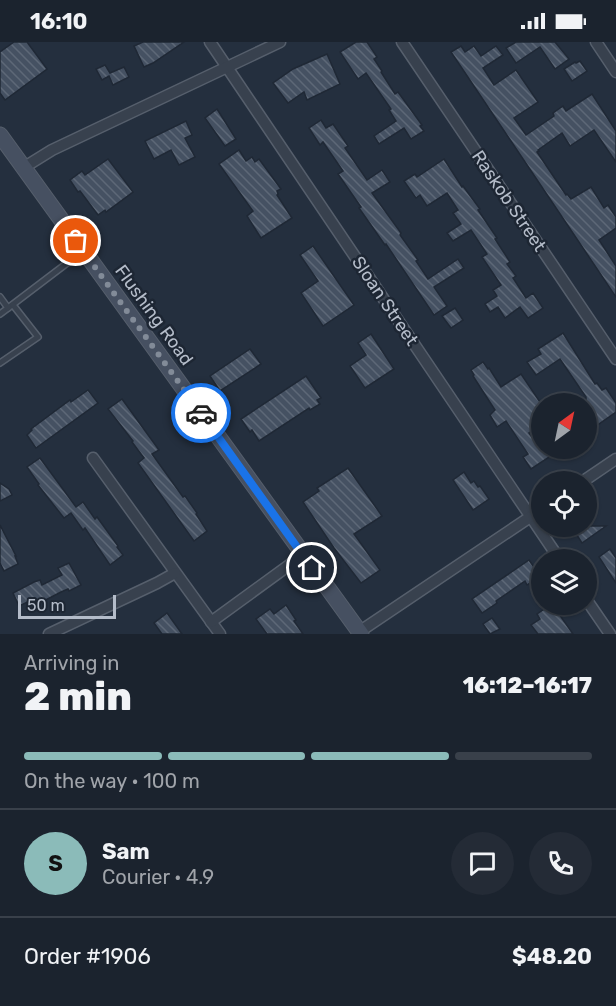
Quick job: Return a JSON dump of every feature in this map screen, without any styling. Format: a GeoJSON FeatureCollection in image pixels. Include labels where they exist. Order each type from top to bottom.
{"type":"FeatureCollection","features":[{"type":"Feature","properties":{"kind":"main road","name":"Flushing Road"},"geometry":{"type":"LineString","coordinates":[[0,135],[360,633]]}},
{"type":"Feature","properties":{"kind":"street","name":"Sloan Street"},"geometry":{"type":"LineString","coordinates":[[210,42],[552,549]]}},
{"type":"Feature","properties":{"kind":"street"},"geometry":{"type":"LineString","coordinates":[[23,168],[52,150],[280,42]]}},
{"type":"Feature","properties":{"kind":"street","name":"Raskob Street"},"geometry":{"type":"LineString","coordinates":[[402,42],[616,359]]}},
{"type":"Feature","properties":{"kind":"street"},"geometry":{"type":"LineString","coordinates":[[596,42],[616,72]]}},
{"type":"Feature","properties":{"kind":"street"},"geometry":{"type":"LineString","coordinates":[[93,458],[220,634]]}},
{"type":"Feature","properties":{"kind":"street"},"geometry":{"type":"LineString","coordinates":[[597,472],[616,459]]}},
{"type":"Feature","properties":{"kind":"street"},"geometry":{"type":"LineString","coordinates":[[360,633],[530,516]]}},
{"type":"Feature","properties":{"kind":"street"},"geometry":{"type":"LineString","coordinates":[[211,622],[303,555]]}},
{"type":"Feature","properties":{"kind":"street"},"geometry":{"type":"LineString","coordinates":[[49,634],[175,573]]}},
{"type":"Feature","properties":{"kind":"street"},"geometry":{"type":"LineString","coordinates":[[597,615],[610,634]]}},
{"type":"Feature","properties":{"kind":"lane"},"geometry":{"type":"LineString","coordinates":[[0,314],[83,251]]}},
{"type":"Feature","properties":{"kind":"lane"},"geometry":{"type":"LineString","coordinates":[[0,297],[38,337],[0,363]]}},
{"type":"Feature","properties":{"kind":"building"},"geometry":{"type":"Polygon","coordinates":[[[14,42],[27,42],[47,69],[5,100],[0,93],[0,52],[14,42]]]}},
{"type":"Feature","properties":{"kind":"building"},"geometry":{"type":"Polygon","coordinates":[[[143,42],[184,42],[144,67],[134,46],[143,42]]]}},
{"type":"Feature","properties":{"kind":"building"},"geometry":{"type":"Polygon","coordinates":[[[356,42],[367,42],[377,57],[374,59],[381,72],[395,94],[398,92],[424,131],[411,139],[404,128],[379,144],[374,136],[396,121],[389,110],[391,109],[366,73],[358,79],[340,52],[356,42]]]}},
{"type":"Feature","properties":{"kind":"building"},"geometry":{"type":"Polygon","coordinates":[[[516,42],[555,42],[569,59],[555,69],[540,47],[516,63],[506,48],[516,42]]]}},
{"type":"Feature","properties":{"kind":"building"},"geometry":{"type":"Polygon","coordinates":[[[461,46],[465,52],[474,46],[481,56],[496,46],[503,55],[483,68],[494,85],[516,70],[538,102],[514,118],[526,135],[554,116],[553,113],[563,106],[566,111],[592,94],[616,131],[616,162],[594,130],[570,146],[562,133],[537,152],[566,195],[571,199],[591,187],[604,208],[608,205],[616,217],[616,228],[599,240],[616,266],[616,297],[451,52],[461,46]]]}},
{"type":"Feature","properties":{"kind":"building"},"geometry":{"type":"Polygon","coordinates":[[[327,54],[340,84],[307,100],[304,92],[288,103],[273,83],[293,69],[327,54]]]}},
{"type":"Feature","properties":{"kind":"building"},"geometry":{"type":"Polygon","coordinates":[[[580,61],[587,71],[572,81],[564,69],[580,61]]]}},
{"type":"Feature","properties":{"kind":"building"},"geometry":{"type":"Polygon","coordinates":[[[105,65],[110,73],[124,67],[129,77],[113,85],[109,76],[102,80],[96,69],[105,65]]]}},
{"type":"Feature","properties":{"kind":"building"},"geometry":{"type":"Polygon","coordinates":[[[217,109],[236,139],[225,146],[205,118],[217,109]]]}},
{"type":"Feature","properties":{"kind":"building"},"geometry":{"type":"Polygon","coordinates":[[[321,120],[326,128],[333,124],[348,146],[345,148],[367,180],[382,170],[390,182],[372,193],[401,233],[400,235],[428,279],[458,259],[464,268],[434,287],[447,306],[434,315],[359,208],[361,207],[338,174],[343,171],[323,142],[320,145],[309,128],[321,120]]]}},
{"type":"Feature","properties":{"kind":"building"},"geometry":{"type":"Polygon","coordinates":[[[186,121],[192,135],[185,138],[195,157],[179,165],[171,150],[154,159],[145,141],[186,121]]]}},
{"type":"Feature","properties":{"kind":"building"},"geometry":{"type":"Polygon","coordinates":[[[239,150],[246,161],[252,157],[255,162],[259,159],[281,189],[277,191],[277,195],[292,218],[261,238],[247,216],[253,211],[219,164],[239,150]]]}},
{"type":"Feature","properties":{"kind":"building"},"geometry":{"type":"Polygon","coordinates":[[[108,159],[133,192],[106,212],[105,210],[98,215],[70,180],[82,171],[85,175],[108,159]]]}},
{"type":"Feature","properties":{"kind":"building"},"geometry":{"type":"Polygon","coordinates":[[[444,159],[480,209],[478,210],[510,262],[507,264],[516,276],[513,278],[526,298],[533,293],[543,308],[528,318],[520,307],[505,318],[498,307],[490,312],[485,304],[497,296],[493,290],[501,285],[482,257],[487,254],[471,230],[453,241],[447,233],[461,224],[453,213],[458,210],[447,193],[427,206],[420,195],[416,198],[404,181],[415,174],[417,177],[444,159]]]}},
{"type":"Feature","properties":{"kind":"building"},"geometry":{"type":"Polygon","coordinates":[[[313,246],[354,305],[323,326],[301,293],[318,281],[300,255],[313,246]]]}},
{"type":"Feature","properties":{"kind":"building"},"geometry":{"type":"Polygon","coordinates":[[[455,308],[463,320],[451,328],[442,316],[455,308]]]}},
{"type":"Feature","properties":{"kind":"building"},"geometry":{"type":"Polygon","coordinates":[[[563,333],[595,384],[597,383],[602,390],[606,388],[616,403],[616,412],[597,425],[597,393],[583,393],[560,359],[536,375],[527,362],[541,354],[538,349],[563,333]]]}},
{"type":"Feature","properties":{"kind":"building"},"geometry":{"type":"Polygon","coordinates":[[[371,334],[394,369],[365,388],[350,366],[366,355],[358,343],[371,334]]]}},
{"type":"Feature","properties":{"kind":"building"},"geometry":{"type":"Polygon","coordinates":[[[250,349],[261,364],[220,391],[210,376],[250,349]]]}},
{"type":"Feature","properties":{"kind":"building"},"geometry":{"type":"Polygon","coordinates":[[[483,362],[501,387],[521,374],[534,393],[531,393],[531,432],[529,433],[531,459],[546,459],[531,469],[523,457],[528,454],[506,421],[497,427],[490,415],[495,410],[471,370],[483,362]]]}},
{"type":"Feature","properties":{"kind":"building"},"geometry":{"type":"Polygon","coordinates":[[[306,376],[321,398],[317,400],[320,404],[310,410],[309,408],[259,441],[241,419],[306,376]]]}},
{"type":"Feature","properties":{"kind":"building"},"geometry":{"type":"Polygon","coordinates":[[[88,390],[98,403],[36,448],[27,435],[31,429],[70,400],[71,402],[88,390]]]}},
{"type":"Feature","properties":{"kind":"building"},"geometry":{"type":"Polygon","coordinates":[[[122,399],[159,450],[152,454],[183,497],[185,496],[207,531],[194,541],[138,463],[144,458],[108,409],[122,399]]]}},
{"type":"Feature","properties":{"kind":"building"},"geometry":{"type":"Polygon","coordinates":[[[40,458],[76,507],[83,502],[118,546],[123,555],[110,565],[85,528],[83,530],[71,513],[64,518],[38,485],[27,467],[40,458]]]}},
{"type":"Feature","properties":{"kind":"building"},"geometry":{"type":"Polygon","coordinates":[[[348,468],[382,516],[354,534],[380,570],[361,583],[303,502],[319,491],[317,488],[348,468]]]}},
{"type":"Feature","properties":{"kind":"building"},"geometry":{"type":"Polygon","coordinates":[[[464,472],[471,483],[474,481],[478,487],[480,486],[489,499],[473,510],[453,480],[464,472]]]}},
{"type":"Feature","properties":{"kind":"building"},"geometry":{"type":"Polygon","coordinates":[[[0,483],[9,489],[12,495],[0,501],[0,483]]]}},
{"type":"Feature","properties":{"kind":"building"},"geometry":{"type":"Polygon","coordinates":[[[0,525],[18,564],[4,571],[0,563],[0,525]]]}},
{"type":"Feature","properties":{"kind":"building"},"geometry":{"type":"Polygon","coordinates":[[[597,526],[606,526],[597,532],[597,526]]]}},
{"type":"Feature","properties":{"kind":"building"},"geometry":{"type":"Polygon","coordinates":[[[578,537],[590,537],[582,543],[578,537]]]}},
{"type":"Feature","properties":{"kind":"building"},"geometry":{"type":"Polygon","coordinates":[[[610,549],[616,558],[616,583],[599,557],[610,549]]]}},
{"type":"Feature","properties":{"kind":"building"},"geometry":{"type":"Polygon","coordinates":[[[529,560],[531,563],[531,582],[527,585],[525,581],[482,613],[472,599],[529,560]]]}},
{"type":"Feature","properties":{"kind":"building"},"geometry":{"type":"Polygon","coordinates":[[[69,563],[81,585],[38,604],[37,602],[32,605],[30,601],[19,606],[13,593],[34,582],[40,580],[42,585],[62,575],[58,568],[69,563]]]}},
{"type":"Feature","properties":{"kind":"building"},"geometry":{"type":"Polygon","coordinates":[[[286,605],[303,634],[267,634],[256,619],[270,609],[274,614],[286,605]]]}},
{"type":"Feature","properties":{"kind":"building"},"geometry":{"type":"Polygon","coordinates":[[[167,613],[182,634],[162,634],[154,623],[167,613]]]}},
{"type":"Feature","properties":{"kind":"building"},"geometry":{"type":"Polygon","coordinates":[[[538,615],[560,615],[573,634],[538,634],[531,625],[540,619],[538,615]]]}},
{"type":"Feature","properties":{"kind":"building"},"geometry":{"type":"Polygon","coordinates":[[[492,618],[500,629],[490,634],[483,624],[492,618]]]}},
{"type":"Feature","properties":{"kind":"way so far"},"geometry":{"type":"LineString","coordinates":[[76,241],[201,413]]}},
{"type":"Feature","properties":{"kind":"route"},"geometry":{"type":"LineString","coordinates":[[201,413],[312,568]]}}]}
